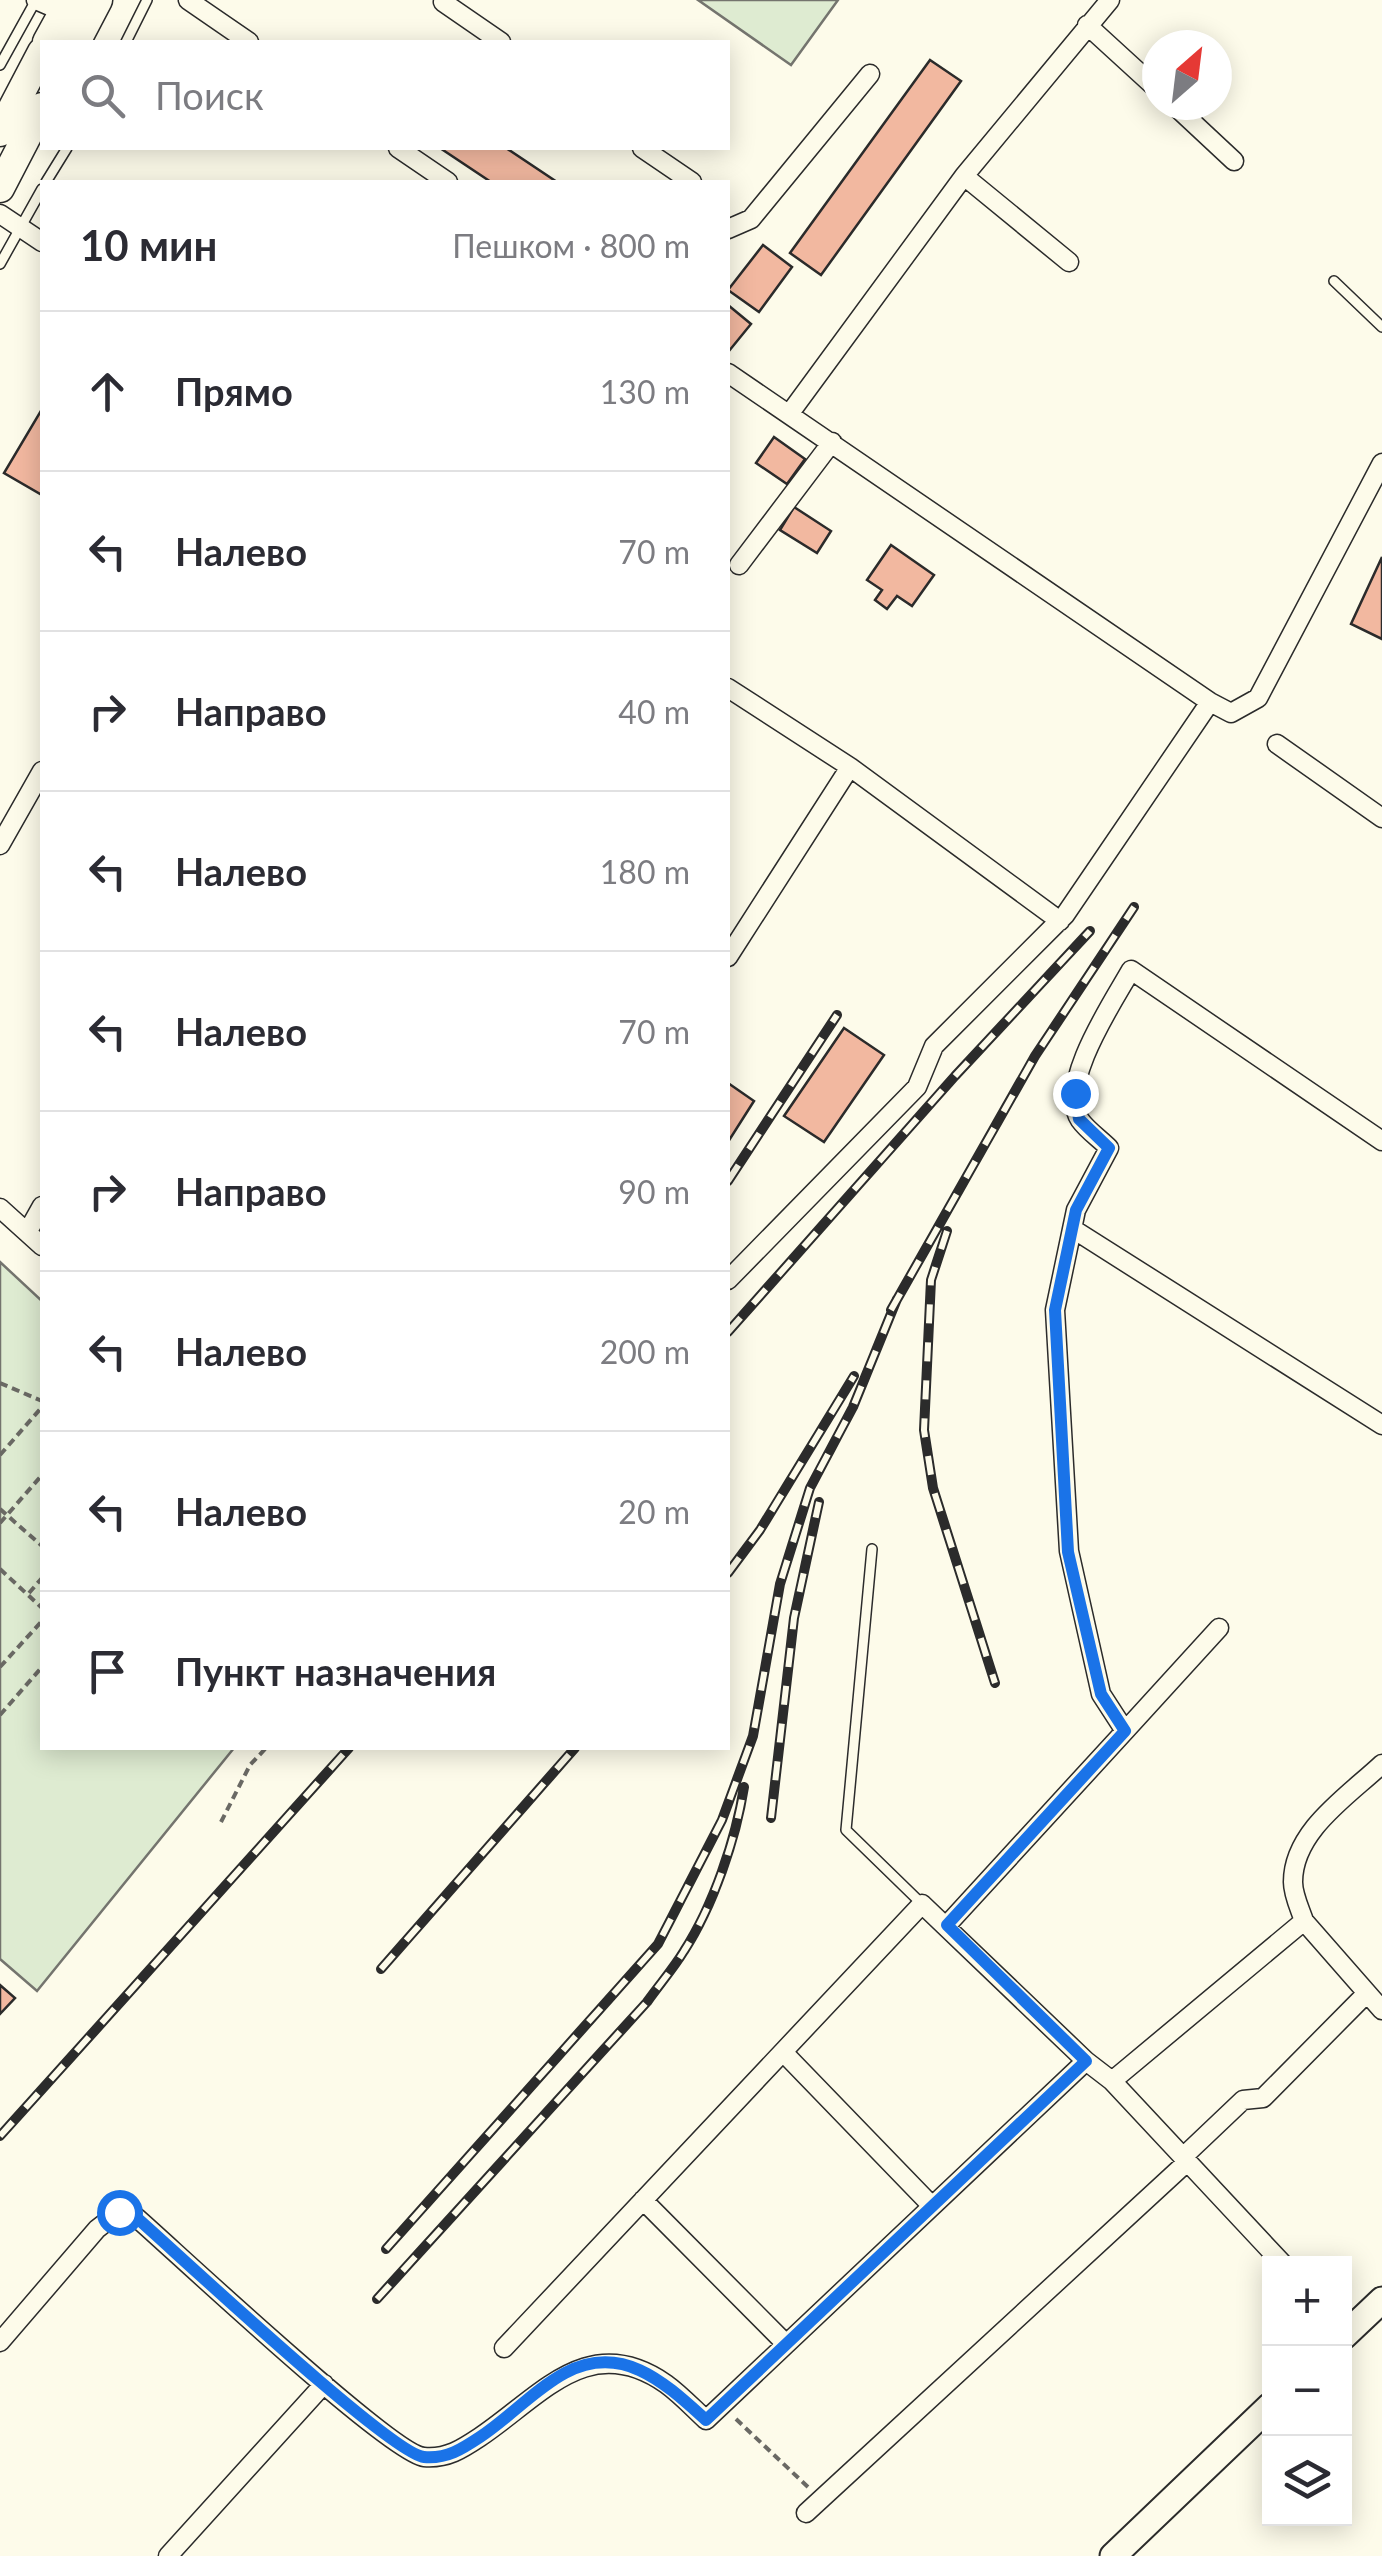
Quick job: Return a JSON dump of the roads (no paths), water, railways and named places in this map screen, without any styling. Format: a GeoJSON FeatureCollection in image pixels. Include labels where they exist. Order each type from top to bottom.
{"type":"FeatureCollection","features":[{"type":"Feature","properties":{"kind":"main road"},"geometry":{"type":"LineString","coordinates":[[50,40],[79,15]]}},
{"type":"Feature","properties":{"kind":"main road"},"geometry":{"type":"LineString","coordinates":[[0,132],[40,56]]}},
{"type":"Feature","properties":{"kind":"main road"},"geometry":{"type":"LineString","coordinates":[[0,188],[40,111]]}},
{"type":"Feature","properties":{"kind":"street"},"geometry":{"type":"LineString","coordinates":[[36,0],[79,15]]}},
{"type":"Feature","properties":{"kind":"street"},"geometry":{"type":"LineString","coordinates":[[188,0],[246,40]]}},
{"type":"Feature","properties":{"kind":"street"},"geometry":{"type":"LineString","coordinates":[[444,0],[498,40]]}},
{"type":"Feature","properties":{"kind":"street"},"geometry":{"type":"LineString","coordinates":[[790,413],[964,176],[1110,0]]}},
{"type":"Feature","properties":{"kind":"street"},"geometry":{"type":"LineString","coordinates":[[1087,25],[1142,75]]}},
{"type":"Feature","properties":{"kind":"street"},"geometry":{"type":"LineString","coordinates":[[730,228],[752,219],[870,74]]}},
{"type":"Feature","properties":{"kind":"street"},"geometry":{"type":"LineString","coordinates":[[1190,120],[1234,160]]}},
{"type":"Feature","properties":{"kind":"street"},"geometry":{"type":"LineString","coordinates":[[401,150],[445,180]]}},
{"type":"Feature","properties":{"kind":"street"},"geometry":{"type":"LineString","coordinates":[[645,150],[689,180]]}},
{"type":"Feature","properties":{"kind":"street"},"geometry":{"type":"LineString","coordinates":[[964,176],[1070,262]]}},
{"type":"Feature","properties":{"kind":"street"},"geometry":{"type":"LineString","coordinates":[[0,214],[40,241]]}},
{"type":"Feature","properties":{"kind":"street"},"geometry":{"type":"LineString","coordinates":[[730,374],[1210,702],[1232,713],[1258,698],[1382,463]]}},
{"type":"Feature","properties":{"kind":"street"},"geometry":{"type":"LineString","coordinates":[[739,565],[832,442]]}},
{"type":"Feature","properties":{"kind":"street"},"geometry":{"type":"LineString","coordinates":[[730,689],[850,767],[1060,921]]}},
{"type":"Feature","properties":{"kind":"street"},"geometry":{"type":"LineString","coordinates":[[730,1278],[916,1088],[934,1046],[1060,921],[1210,702]]}},
{"type":"Feature","properties":{"kind":"street"},"geometry":{"type":"LineString","coordinates":[[1277,744],[1382,818]]}},
{"type":"Feature","properties":{"kind":"street"},"geometry":{"type":"LineString","coordinates":[[730,954],[850,767]]}},
{"type":"Feature","properties":{"kind":"street"},"geometry":{"type":"LineString","coordinates":[[0,845],[40,775]]}},
{"type":"Feature","properties":{"kind":"street"},"geometry":{"type":"LineString","coordinates":[[1125,1731],[1101,1694],[1068,1552],[1055,1310],[1076,1210],[1109,1148],[1079,1119],[1075,1093],[1089,1045],[1132,970],[1382,1141]]}},
{"type":"Feature","properties":{"kind":"street"},"geometry":{"type":"LineString","coordinates":[[0,1208],[40,1244]]}},
{"type":"Feature","properties":{"kind":"street"},"geometry":{"type":"LineString","coordinates":[[28,1231],[40,1210]]}},
{"type":"Feature","properties":{"kind":"street"},"geometry":{"type":"LineString","coordinates":[[1073,1229],[1382,1425]]}},
{"type":"Feature","properties":{"kind":"street"},"geometry":{"type":"LineString","coordinates":[[947,1925],[1219,1628]]}},
{"type":"Feature","properties":{"kind":"street"},"geometry":{"type":"LineString","coordinates":[[1382,1764],[1316,1827],[1296,1854],[1292,1887],[1304,1921],[1382,2010]]}},
{"type":"Feature","properties":{"kind":"street"},"geometry":{"type":"LineString","coordinates":[[504,2348],[922,1904],[1112,2082],[1276,2256]]}},
{"type":"Feature","properties":{"kind":"street"},"geometry":{"type":"LineString","coordinates":[[1112,2082],[1304,1921]]}},
{"type":"Feature","properties":{"kind":"street"},"geometry":{"type":"LineString","coordinates":[[806,2514],[1243,2100],[1262,2098],[1366,1993]]}},
{"type":"Feature","properties":{"kind":"street"},"geometry":{"type":"LineString","coordinates":[[783,2052],[932,2206]]}},
{"type":"Feature","properties":{"kind":"street"},"geometry":{"type":"LineString","coordinates":[[0,2342],[97,2229],[119,2212],[137,2218],[324,2384],[396,2443],[421,2458],[453,2455],[566,2372],[602,2362],[631,2365],[655,2378],[706,2420],[1086,2061]]}},
{"type":"Feature","properties":{"kind":"street"},"geometry":{"type":"LineString","coordinates":[[643,2200],[786,2344]]}},
{"type":"Feature","properties":{"kind":"street"},"geometry":{"type":"LineString","coordinates":[[1352,2327],[1382,2300]]}},
{"type":"Feature","properties":{"kind":"street"},"geometry":{"type":"LineString","coordinates":[[168,2556],[324,2384]]}},
{"type":"Feature","properties":{"kind":"street"},"geometry":{"type":"LineString","coordinates":[[1113,2556],[1262,2414]]}},
{"type":"Feature","properties":{"kind":"lane"},"geometry":{"type":"LineString","coordinates":[[0,65],[36,0]]}},
{"type":"Feature","properties":{"kind":"lane"},"geometry":{"type":"LineString","coordinates":[[127,40],[147,0]]}},
{"type":"Feature","properties":{"kind":"lane"},"geometry":{"type":"LineString","coordinates":[[47,180],[65,150]]}},
{"type":"Feature","properties":{"kind":"lane"},"geometry":{"type":"LineString","coordinates":[[0,264],[40,193]]}},
{"type":"Feature","properties":{"kind":"lane"},"geometry":{"type":"LineString","coordinates":[[1334,281],[1382,326]]}},
{"type":"Feature","properties":{"kind":"lane"},"geometry":{"type":"LineString","coordinates":[[872,1549],[846,1830],[922,1904]]}},
{"type":"Feature","properties":{"kind":"railway"},"geometry":{"type":"LineString","coordinates":[[891,1310],[1035,1056],[1134,907]]}},
{"type":"Feature","properties":{"kind":"railway"},"geometry":{"type":"LineString","coordinates":[[730,1330],[955,1076],[1090,931]]}},
{"type":"Feature","properties":{"kind":"railway"},"geometry":{"type":"LineString","coordinates":[[730,1178],[837,1015]]}},
{"type":"Feature","properties":{"kind":"railway"},"geometry":{"type":"LineString","coordinates":[[947,1231],[931,1280],[924,1430],[933,1488],[995,1683]]}},
{"type":"Feature","properties":{"kind":"railway"},"geometry":{"type":"LineString","coordinates":[[386,2249],[658,1944],[722,1820],[753,1736],[780,1584],[810,1488],[853,1407],[897,1299]]}},
{"type":"Feature","properties":{"kind":"railway"},"geometry":{"type":"LineString","coordinates":[[730,1570],[760,1530],[854,1376]]}},
{"type":"Feature","properties":{"kind":"railway"},"geometry":{"type":"LineString","coordinates":[[771,1818],[794,1618],[819,1502]]}},
{"type":"Feature","properties":{"kind":"railway"},"geometry":{"type":"LineString","coordinates":[[0,2136],[347,1750]]}},
{"type":"Feature","properties":{"kind":"railway"},"geometry":{"type":"LineString","coordinates":[[381,1969],[573,1750]]}},
{"type":"Feature","properties":{"kind":"railway"},"geometry":{"type":"LineString","coordinates":[[377,2299],[647,2002],[675,1964],[714,1893],[744,1787]]}}]}
